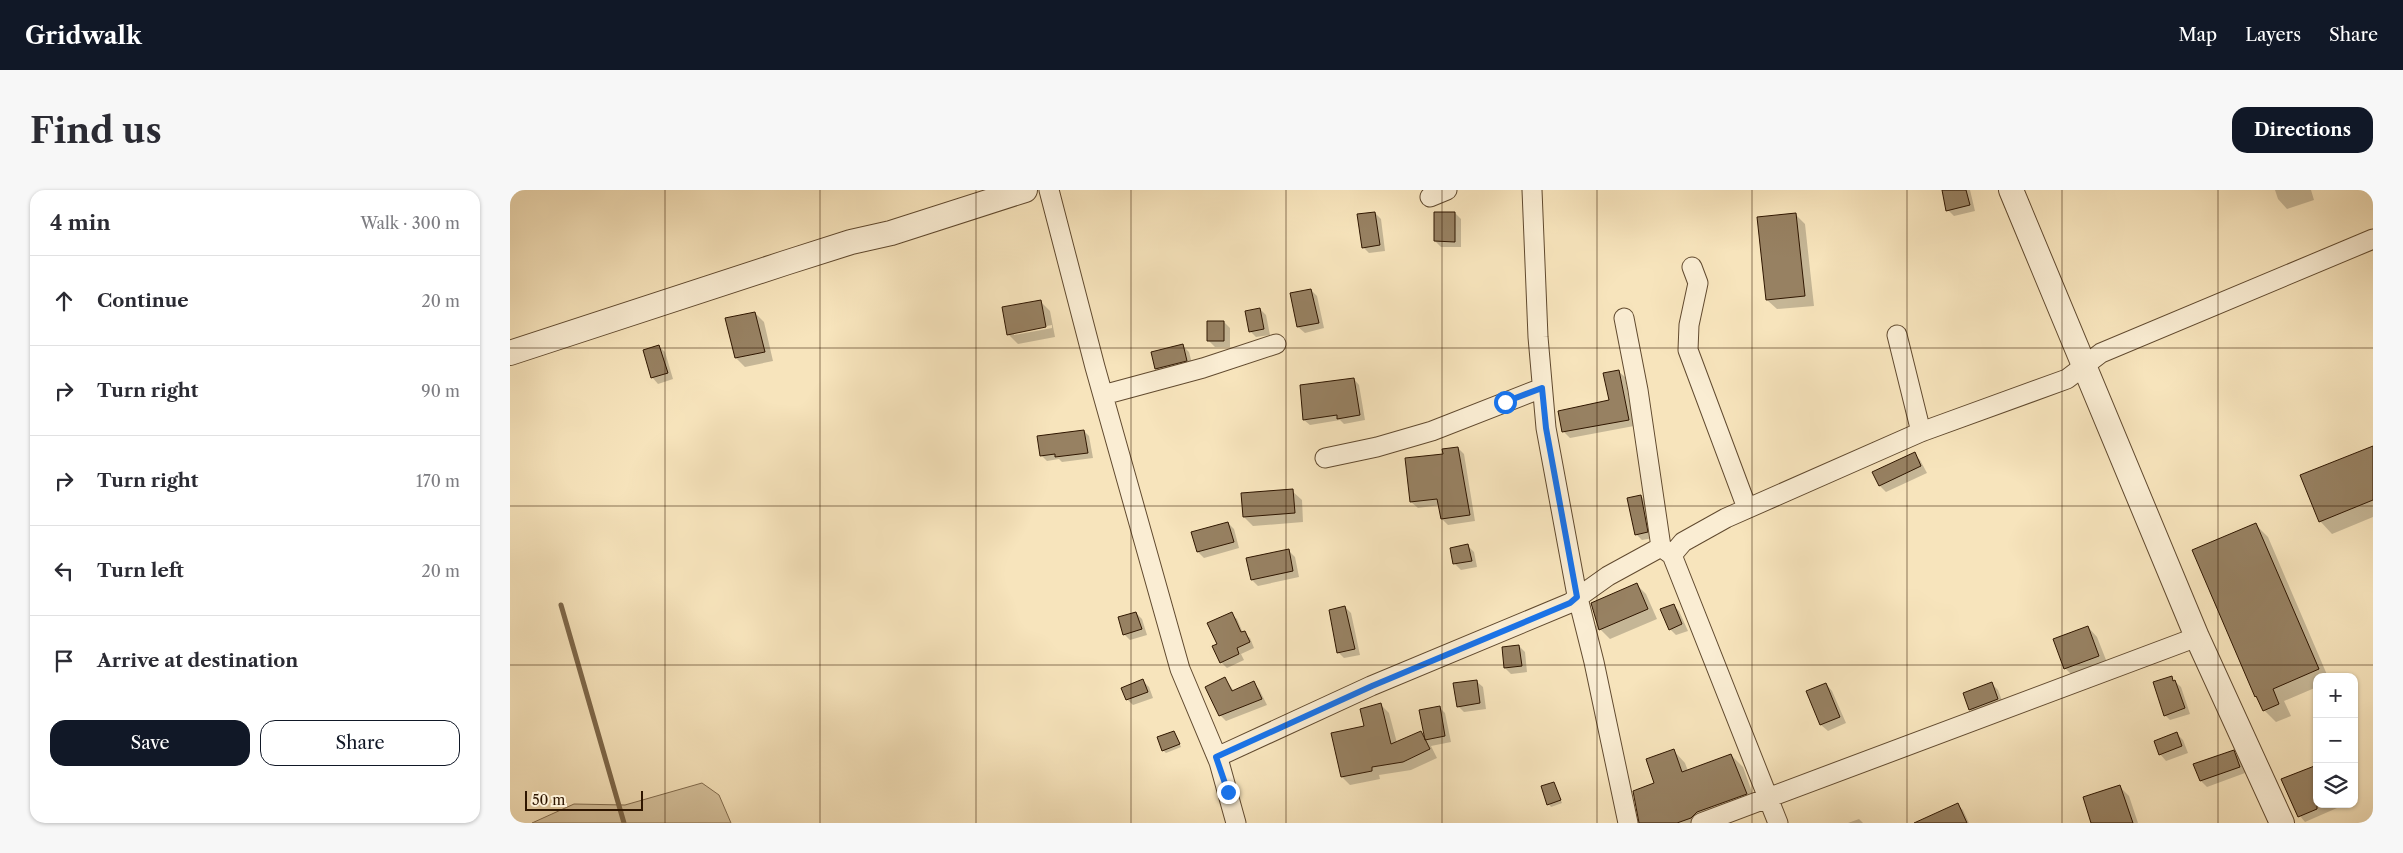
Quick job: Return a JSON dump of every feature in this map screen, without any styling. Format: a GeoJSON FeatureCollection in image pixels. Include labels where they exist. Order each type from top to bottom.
{"type":"FeatureCollection","features":[{"type":"Feature","properties":{"kind":"street"},"geometry":{"type":"LineString","coordinates":[[510,354],[785,263],[851,242],[891,233],[1025,190]]}},
{"type":"Feature","properties":{"kind":"street"},"geometry":{"type":"LineString","coordinates":[[1049,190],[1103,395],[1180,669],[1216,757],[1236,823]]}},
{"type":"Feature","properties":{"kind":"street"},"geometry":{"type":"LineString","coordinates":[[1430,197],[1448,190]]}},
{"type":"Feature","properties":{"kind":"street"},"geometry":{"type":"LineString","coordinates":[[1532,190],[1542,388],[1546,428],[1577,597],[1594,662],[1628,823]]}},
{"type":"Feature","properties":{"kind":"street"},"geometry":{"type":"LineString","coordinates":[[2011,190],[2197,637],[2282,823]]}},
{"type":"Feature","properties":{"kind":"street"},"geometry":{"type":"LineString","coordinates":[[1216,757],[1372,686],[1570,603],[1608,576],[1667,551],[1747,508],[1920,432],[2067,379],[2101,353],[2373,240]]}},
{"type":"Feature","properties":{"kind":"street"},"geometry":{"type":"LineString","coordinates":[[1692,267],[1698,284],[1689,325],[1688,350],[1747,508]]}},
{"type":"Feature","properties":{"kind":"street"},"geometry":{"type":"LineString","coordinates":[[1624,318],[1667,551],[1778,823]]}},
{"type":"Feature","properties":{"kind":"street"},"geometry":{"type":"LineString","coordinates":[[1897,335],[1920,432]]}},
{"type":"Feature","properties":{"kind":"street"},"geometry":{"type":"LineString","coordinates":[[1103,395],[1203,368],[1276,344]]}},
{"type":"Feature","properties":{"kind":"street"},"geometry":{"type":"LineString","coordinates":[[1325,458],[1377,447],[1432,431],[1542,388]]}},
{"type":"Feature","properties":{"kind":"street"},"geometry":{"type":"LineString","coordinates":[[1701,823],[2197,637]]}},
{"type":"Feature","properties":{"kind":"shaded area"},"geometry":{"type":"Polygon","coordinates":[[[702,783],[719,795],[731,823],[532,823],[574,804],[625,805],[702,783]]]}},
{"type":"Feature","properties":{"kind":"building"},"geometry":{"type":"Polygon","coordinates":[[[1942,190],[1966,190],[1970,205],[1946,211],[1942,190]]]}},
{"type":"Feature","properties":{"kind":"building"},"geometry":{"type":"Polygon","coordinates":[[[1375,212],[1380,245],[1362,248],[1357,214],[1375,212]]]}},
{"type":"Feature","properties":{"kind":"building"},"geometry":{"type":"Polygon","coordinates":[[[1434,212],[1455,212],[1455,242],[1434,241],[1434,212]]]}},
{"type":"Feature","properties":{"kind":"building"},"geometry":{"type":"Polygon","coordinates":[[[1796,213],[1805,296],[1766,300],[1757,217],[1796,213]]]}},
{"type":"Feature","properties":{"kind":"building"},"geometry":{"type":"Polygon","coordinates":[[[1311,289],[1319,323],[1297,327],[1290,293],[1311,289]]]}},
{"type":"Feature","properties":{"kind":"building"},"geometry":{"type":"Polygon","coordinates":[[[1041,300],[1046,327],[1007,335],[1002,307],[1041,300]]]}},
{"type":"Feature","properties":{"kind":"building"},"geometry":{"type":"Polygon","coordinates":[[[1260,308],[1264,329],[1249,332],[1245,311],[1260,308]]]}},
{"type":"Feature","properties":{"kind":"building"},"geometry":{"type":"Polygon","coordinates":[[[755,312],[765,352],[735,358],[725,318],[755,312]]]}},
{"type":"Feature","properties":{"kind":"building"},"geometry":{"type":"Polygon","coordinates":[[[1207,321],[1224,321],[1224,341],[1207,341],[1207,321]]]}},
{"type":"Feature","properties":{"kind":"building"},"geometry":{"type":"Polygon","coordinates":[[[1183,344],[1187,361],[1155,369],[1151,352],[1183,344]]]}},
{"type":"Feature","properties":{"kind":"building"},"geometry":{"type":"Polygon","coordinates":[[[659,345],[668,373],[651,378],[643,350],[659,345]]]}},
{"type":"Feature","properties":{"kind":"building"},"geometry":{"type":"Polygon","coordinates":[[[1619,370],[1629,420],[1562,432],[1558,411],[1609,400],[1603,373],[1619,370]]]}},
{"type":"Feature","properties":{"kind":"building"},"geometry":{"type":"Polygon","coordinates":[[[1354,378],[1360,415],[1337,419],[1337,415],[1303,420],[1300,385],[1354,378]]]}},
{"type":"Feature","properties":{"kind":"building"},"geometry":{"type":"Polygon","coordinates":[[[1084,430],[1088,453],[1055,457],[1055,454],[1040,456],[1037,436],[1084,430]]]}},
{"type":"Feature","properties":{"kind":"building"},"geometry":{"type":"Polygon","coordinates":[[[2373,446],[2373,500],[2319,522],[2300,475],[2373,446]]]}},
{"type":"Feature","properties":{"kind":"building"},"geometry":{"type":"Polygon","coordinates":[[[1458,447],[1470,515],[1441,519],[1437,499],[1410,502],[1405,458],[1443,454],[1442,449],[1458,447]]]}},
{"type":"Feature","properties":{"kind":"building"},"geometry":{"type":"Polygon","coordinates":[[[1915,452],[1921,466],[1879,486],[1872,472],[1915,452]]]}},
{"type":"Feature","properties":{"kind":"building"},"geometry":{"type":"Polygon","coordinates":[[[1293,489],[1295,513],[1243,517],[1241,493],[1293,489]]]}},
{"type":"Feature","properties":{"kind":"building"},"geometry":{"type":"Polygon","coordinates":[[[1641,495],[1648,532],[1635,535],[1627,498],[1641,495]]]}},
{"type":"Feature","properties":{"kind":"building"},"geometry":{"type":"Polygon","coordinates":[[[1228,522],[1234,542],[1197,552],[1191,532],[1228,522]]]}},
{"type":"Feature","properties":{"kind":"building"},"geometry":{"type":"Polygon","coordinates":[[[2256,523],[2319,669],[2273,689],[2279,704],[2263,711],[2255,697],[2192,550],[2256,523]]]}},
{"type":"Feature","properties":{"kind":"building"},"geometry":{"type":"Polygon","coordinates":[[[1468,544],[1472,561],[1453,564],[1450,548],[1468,544]]]}},
{"type":"Feature","properties":{"kind":"building"},"geometry":{"type":"Polygon","coordinates":[[[1289,549],[1293,571],[1251,580],[1246,558],[1289,549]]]}},
{"type":"Feature","properties":{"kind":"building"},"geometry":{"type":"Polygon","coordinates":[[[1637,583],[1648,609],[1599,630],[1591,603],[1637,583]]]}},
{"type":"Feature","properties":{"kind":"building"},"geometry":{"type":"Polygon","coordinates":[[[1674,604],[1682,624],[1669,630],[1660,609],[1674,604]]]}},
{"type":"Feature","properties":{"kind":"building"},"geometry":{"type":"Polygon","coordinates":[[[1345,606],[1355,649],[1337,653],[1329,610],[1345,606]]]}},
{"type":"Feature","properties":{"kind":"building"},"geometry":{"type":"Polygon","coordinates":[[[1136,612],[1142,629],[1123,635],[1118,617],[1136,612]]]}},
{"type":"Feature","properties":{"kind":"building"},"geometry":{"type":"Polygon","coordinates":[[[1232,612],[1241,632],[1245,631],[1250,642],[1237,648],[1239,654],[1220,663],[1212,646],[1217,644],[1207,623],[1232,612]]]}},
{"type":"Feature","properties":{"kind":"building"},"geometry":{"type":"Polygon","coordinates":[[[2088,626],[2099,656],[2064,669],[2053,639],[2088,626]]]}},
{"type":"Feature","properties":{"kind":"building"},"geometry":{"type":"Polygon","coordinates":[[[1519,645],[1522,666],[1504,668],[1502,647],[1519,645]]]}},
{"type":"Feature","properties":{"kind":"building"},"geometry":{"type":"Polygon","coordinates":[[[2172,676],[2185,708],[2164,716],[2153,682],[2172,676]]]}},
{"type":"Feature","properties":{"kind":"building"},"geometry":{"type":"Polygon","coordinates":[[[1225,677],[1232,691],[1254,681],[1262,699],[1219,716],[1205,687],[1225,677]]]}},
{"type":"Feature","properties":{"kind":"building"},"geometry":{"type":"Polygon","coordinates":[[[1143,679],[1148,692],[1126,700],[1121,688],[1143,679]]]}},
{"type":"Feature","properties":{"kind":"building"},"geometry":{"type":"Polygon","coordinates":[[[1477,680],[1480,703],[1457,707],[1453,683],[1477,680]]]}},
{"type":"Feature","properties":{"kind":"building"},"geometry":{"type":"Polygon","coordinates":[[[1992,682],[1998,699],[1969,710],[1963,693],[1992,682]]]}},
{"type":"Feature","properties":{"kind":"building"},"geometry":{"type":"Polygon","coordinates":[[[1826,683],[1840,717],[1820,725],[1806,691],[1826,683]]]}},
{"type":"Feature","properties":{"kind":"building"},"geometry":{"type":"Polygon","coordinates":[[[1381,703],[1391,744],[1421,731],[1430,749],[1403,762],[1372,767],[1372,771],[1341,777],[1331,733],[1364,726],[1360,709],[1381,703]]]}},
{"type":"Feature","properties":{"kind":"building"},"geometry":{"type":"Polygon","coordinates":[[[1440,706],[1445,736],[1425,740],[1419,710],[1440,706]]]}},
{"type":"Feature","properties":{"kind":"building"},"geometry":{"type":"Polygon","coordinates":[[[1174,731],[1180,744],[1162,751],[1157,737],[1174,731]]]}},
{"type":"Feature","properties":{"kind":"building"},"geometry":{"type":"Polygon","coordinates":[[[2177,732],[2182,746],[2159,755],[2154,741],[2177,732]]]}},
{"type":"Feature","properties":{"kind":"building"},"geometry":{"type":"Polygon","coordinates":[[[1674,749],[1682,772],[1731,754],[1747,794],[1697,812],[1691,818],[1677,823],[1639,823],[1633,791],[1654,783],[1646,759],[1674,749]]]}},
{"type":"Feature","properties":{"kind":"building"},"geometry":{"type":"Polygon","coordinates":[[[2234,750],[2240,767],[2200,781],[2193,764],[2234,750]]]}},
{"type":"Feature","properties":{"kind":"building"},"geometry":{"type":"Polygon","coordinates":[[[2313,767],[2313,808],[2317,809],[2298,817],[2281,779],[2313,767]]]}},
{"type":"Feature","properties":{"kind":"building"},"geometry":{"type":"Polygon","coordinates":[[[1554,782],[1561,800],[1547,805],[1541,786],[1554,782]]]}},
{"type":"Feature","properties":{"kind":"building"},"geometry":{"type":"Polygon","coordinates":[[[2120,785],[2133,823],[2091,823],[2083,797],[2120,785]]]}},
{"type":"Feature","properties":{"kind":"building"},"geometry":{"type":"Polygon","coordinates":[[[1958,803],[1967,823],[1914,823],[1958,803]]]}},
{"type":"Feature","properties":{"kind":"waterway"},"geometry":{"type":"LineString","coordinates":[[561,605],[624,823]]}},
{"type":"Feature","properties":{"kind":"route"},"geometry":{"type":"LineString","coordinates":[[1228,792],[1216,757],[1372,686],[1570,603],[1577,597],[1546,428],[1542,388],[1505,402]]}}]}
